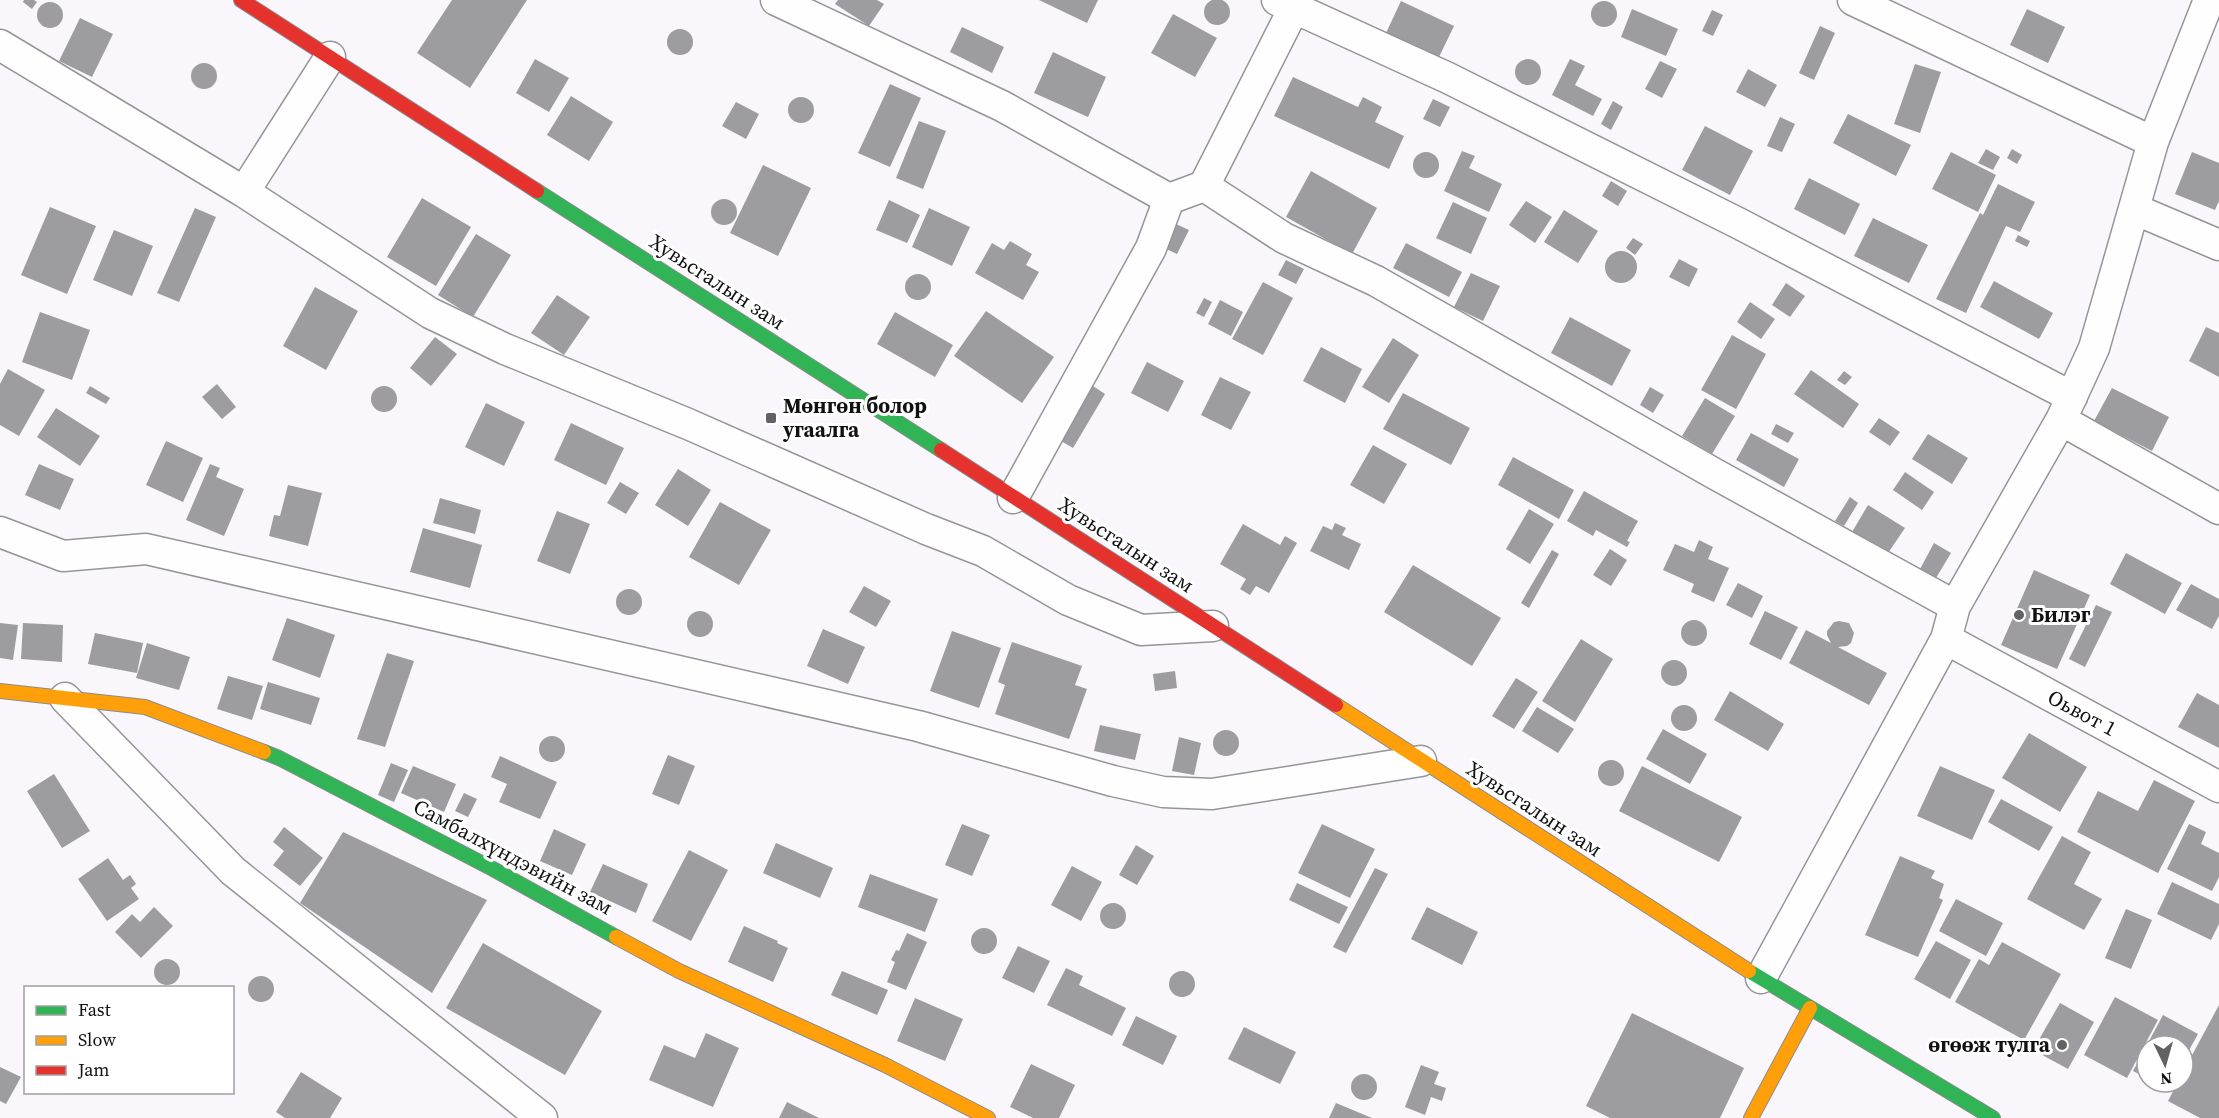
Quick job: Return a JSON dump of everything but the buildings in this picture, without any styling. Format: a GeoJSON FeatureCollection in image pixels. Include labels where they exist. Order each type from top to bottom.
{"type":"FeatureCollection","features":[{"type":"Feature","properties":{"kind":"main road","name":"Хувьсгалын зам"},"geometry":{"type":"LineString","coordinates":[[241,0],[1761,978],[1993,1118]]}},
{"type":"Feature","properties":{"kind":"main road","name":"Самбалхүндэвийн зам"},"geometry":{"type":"LineString","coordinates":[[0,691],[145,707],[279,758],[493,869],[679,971],[885,1065],[988,1118]]}},
{"type":"Feature","properties":{"kind":"main road"},"geometry":{"type":"LineString","coordinates":[[1751,1118],[1810,1008]]}},
{"type":"Feature","properties":{"kind":"street"},"geometry":{"type":"LineString","coordinates":[[776,0],[1002,106],[1169,199]]}},
{"type":"Feature","properties":{"kind":"street"},"geometry":{"type":"LineString","coordinates":[[1853,0],[2153,142]]}},
{"type":"Feature","properties":{"kind":"street"},"geometry":{"type":"LineString","coordinates":[[1761,978],[1946,639],[1955,606],[2067,408],[2094,348],[2153,142],[2209,0]]}},
{"type":"Feature","properties":{"kind":"street"},"geometry":{"type":"LineString","coordinates":[[1013,498],[1151,248],[1169,199],[1204,186],[1286,4],[1448,78],[1684,196],[2067,408],[2219,509]]}},
{"type":"Feature","properties":{"kind":"street"},"geometry":{"type":"LineString","coordinates":[[0,45],[244,192],[430,313],[505,349],[688,424],[926,529],[983,551],[1068,600],[1141,630],[1213,626]]}},
{"type":"Feature","properties":{"kind":"street"},"geometry":{"type":"LineString","coordinates":[[244,192],[330,57]]}},
{"type":"Feature","properties":{"kind":"street"},"geometry":{"type":"LineString","coordinates":[[1204,186],[1284,238],[1376,281],[1715,474],[1955,606]]}},
{"type":"Feature","properties":{"kind":"street"},"geometry":{"type":"LineString","coordinates":[[2134,209],[2219,245]]}},
{"type":"Feature","properties":{"kind":"street"},"geometry":{"type":"LineString","coordinates":[[0,532],[63,556],[146,549],[918,726],[1113,781],[1163,792],[1212,794],[1421,761]]}},
{"type":"Feature","properties":{"kind":"street","name":"Оьвот 1"},"geometry":{"type":"LineString","coordinates":[[1946,639],[2219,788]]}},
{"type":"Feature","properties":{"kind":"street"},"geometry":{"type":"LineString","coordinates":[[65,698],[233,871],[542,1118]]}},
{"type":"Feature","properties":{"kind":"traffic: fast"},"geometry":{"type":"LineString","coordinates":[[537,191],[941,450]]}},
{"type":"Feature","properties":{"kind":"traffic: fast"},"geometry":{"type":"LineString","coordinates":[[264,752],[493,869],[616,937]]}},
{"type":"Feature","properties":{"kind":"traffic: fast"},"geometry":{"type":"LineString","coordinates":[[1749,971],[1993,1118]]}},
{"type":"Feature","properties":{"kind":"traffic: slow"},"geometry":{"type":"LineString","coordinates":[[0,691],[145,707],[264,752]]}},
{"type":"Feature","properties":{"kind":"traffic: slow"},"geometry":{"type":"LineString","coordinates":[[1336,705],[1749,971]]}},
{"type":"Feature","properties":{"kind":"traffic: slow"},"geometry":{"type":"LineString","coordinates":[[616,937],[679,971],[885,1065],[988,1118]]}},
{"type":"Feature","properties":{"kind":"traffic: slow"},"geometry":{"type":"LineString","coordinates":[[1751,1118],[1810,1008]]}},
{"type":"Feature","properties":{"kind":"traffic: jam"},"geometry":{"type":"LineString","coordinates":[[241,0],[537,191]]}},
{"type":"Feature","properties":{"kind":"traffic: jam"},"geometry":{"type":"LineString","coordinates":[[941,450],[1336,705]]}},
{"type":"Feature","properties":{"kind":"place","name":"Мөнгөн болор угаалга"},"geometry":{"type":"Point","coordinates":[771,418]}},
{"type":"Feature","properties":{"kind":"place","name":"Билэг"},"geometry":{"type":"Point","coordinates":[2019,615]}},
{"type":"Feature","properties":{"kind":"place","name":"өгөөж тулга"},"geometry":{"type":"Point","coordinates":[2062,1045]}}]}
